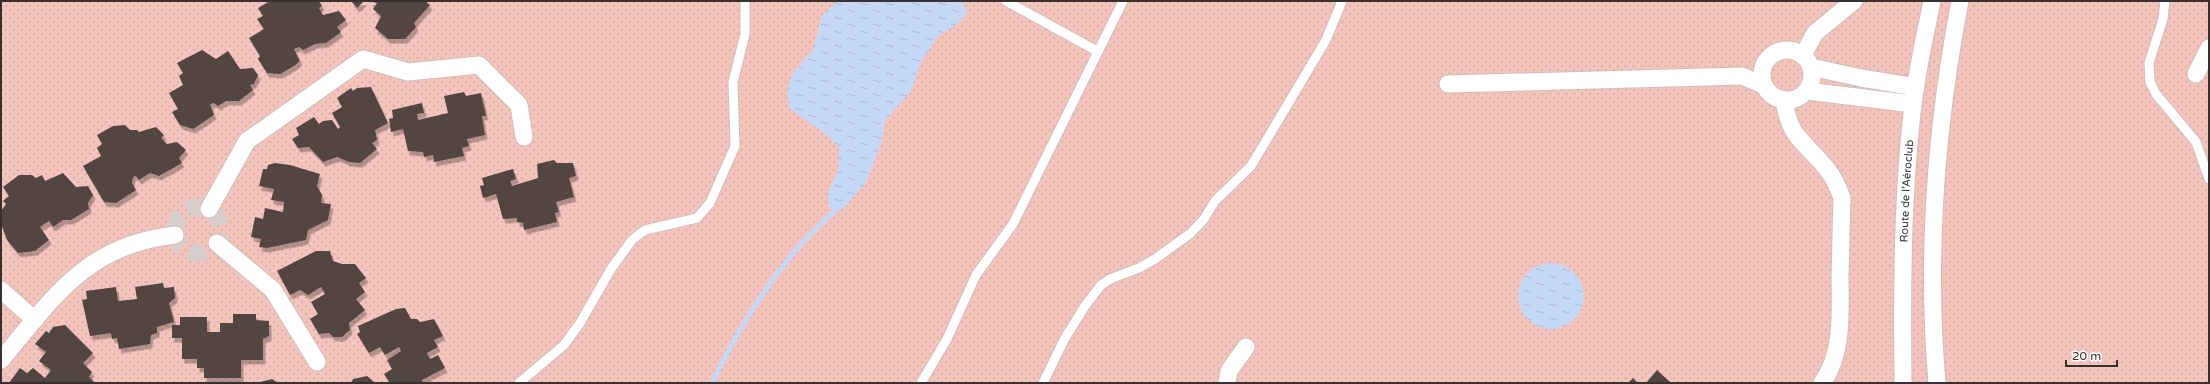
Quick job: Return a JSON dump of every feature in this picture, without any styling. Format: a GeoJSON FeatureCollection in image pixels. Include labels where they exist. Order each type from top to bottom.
{"type":"FeatureCollection","features":[{"type":"Feature","properties":{"kind":"street"},"geometry":{"type":"LineString","coordinates":[[1448,84],[1742,76],[1763,85],[1771,95],[1784,100],[1796,98],[1807,91],[1812,76],[1807,61],[1815,33],[1854,1]]}},
{"type":"Feature","properties":{"kind":"street","name":"Route de l’Aéroclub"},"geometry":{"type":"LineString","coordinates":[[1903,383],[1904,243],[1908,150],[1913,104],[1932,1]]}},
{"type":"Feature","properties":{"kind":"street"},"geometry":{"type":"LineString","coordinates":[[1937,383],[1933,337],[1934,243],[1939,149],[1943,103],[1960,1]]}},
{"type":"Feature","properties":{"kind":"street"},"geometry":{"type":"LineString","coordinates":[[2196,74],[2209,48]]}},
{"type":"Feature","properties":{"kind":"street"},"geometry":{"type":"LineString","coordinates":[[1742,76],[1764,63],[1774,53],[1781,50],[1796,52],[1807,61],[1861,78],[1916,87]]}},
{"type":"Feature","properties":{"kind":"street"},"geometry":{"type":"LineString","coordinates":[[209,209],[247,141],[363,59],[408,72],[479,65],[519,105],[524,137]]}},
{"type":"Feature","properties":{"kind":"street"},"geometry":{"type":"LineString","coordinates":[[1763,85],[1762,70],[1764,63]]}},
{"type":"Feature","properties":{"kind":"street"},"geometry":{"type":"LineString","coordinates":[[1807,91],[1913,104]]}},
{"type":"Feature","properties":{"kind":"street"},"geometry":{"type":"LineString","coordinates":[[1784,100],[1787,117],[1797,136],[1820,159],[1836,181],[1842,198],[1839,329],[1836,353],[1828,376],[1822,383]]}},
{"type":"Feature","properties":{"kind":"street"},"geometry":{"type":"LineString","coordinates":[[1,360],[71,280],[103,256],[139,241],[175,235]]}},
{"type":"Feature","properties":{"kind":"street"},"geometry":{"type":"LineString","coordinates":[[217,243],[273,290],[317,362]]}},
{"type":"Feature","properties":{"kind":"street"},"geometry":{"type":"LineString","coordinates":[[1,290],[35,320]]}},
{"type":"Feature","properties":{"kind":"street"},"geometry":{"type":"LineString","coordinates":[[1227,383],[1229,371],[1246,347]]}},
{"type":"Feature","properties":{"kind":"lane"},"geometry":{"type":"LineString","coordinates":[[519,383],[564,345],[580,323],[611,269],[632,240],[645,230],[696,218],[710,203],[735,146],[733,82],[745,34],[745,1]]}},
{"type":"Feature","properties":{"kind":"lane"},"geometry":{"type":"LineString","coordinates":[[1006,1],[1098,51]]}},
{"type":"Feature","properties":{"kind":"lane"},"geometry":{"type":"LineString","coordinates":[[921,383],[946,339],[976,275],[1014,224],[1123,1]]}},
{"type":"Feature","properties":{"kind":"lane"},"geometry":{"type":"LineString","coordinates":[[1044,383],[1065,338],[1085,306],[1101,285],[1110,279],[1150,262],[1191,233],[1204,219],[1215,201],[1251,166],[1326,40],[1342,1]]}},
{"type":"Feature","properties":{"kind":"lane"},"geometry":{"type":"LineString","coordinates":[[2165,1],[2163,19],[2149,63],[2150,82],[2156,94],[2196,142],[2209,179]]}},
{"type":"Feature","properties":{"kind":"shaded area"},"geometry":{"type":"Polygon","coordinates":[[[1,1],[2209,1],[2209,383],[1,383],[1,1]]]}},
{"type":"Feature","properties":{"kind":"water"},"geometry":{"type":"Polygon","coordinates":[[[838,1],[960,1],[964,4],[967,13],[958,23],[937,37],[921,62],[911,91],[885,121],[881,144],[866,183],[843,209],[835,211],[829,207],[828,193],[838,169],[839,147],[822,131],[790,109],[787,93],[791,76],[813,49],[822,16],[838,1]]]}},
{"type":"Feature","properties":{"kind":"water"},"geometry":{"type":"Polygon","coordinates":[[[1551,263],[1564,266],[1574,273],[1581,283],[1584,296],[1581,309],[1574,319],[1564,326],[1551,329],[1538,326],[1528,319],[1521,309],[1518,296],[1521,283],[1528,273],[1538,266],[1551,263]]]}},
{"type":"Feature","properties":{"kind":"building"},"geometry":{"type":"Polygon","coordinates":[[[270,1],[319,1],[322,6],[319,8],[323,15],[339,11],[346,20],[337,27],[341,32],[326,43],[315,44],[303,50],[299,47],[294,49],[300,61],[294,66],[280,74],[267,73],[258,59],[260,56],[249,38],[264,29],[257,19],[263,16],[258,8],[270,1]]]}},
{"type":"Feature","properties":{"kind":"building"},"geometry":{"type":"Polygon","coordinates":[[[351,1],[364,1],[357,8],[351,1]]]}},
{"type":"Feature","properties":{"kind":"building"},"geometry":{"type":"Polygon","coordinates":[[[368,1],[425,1],[430,5],[414,23],[416,27],[405,39],[388,39],[375,28],[381,16],[373,9],[377,3],[368,1]]]}},
{"type":"Feature","properties":{"kind":"building"},"geometry":{"type":"Polygon","coordinates":[[[202,50],[216,59],[228,51],[240,69],[253,68],[258,75],[254,84],[250,85],[253,90],[239,101],[226,101],[218,106],[214,103],[210,104],[214,115],[193,129],[180,125],[172,112],[178,109],[169,93],[183,85],[179,76],[183,73],[177,63],[202,50]]]}},
{"type":"Feature","properties":{"kind":"building"},"geometry":{"type":"Polygon","coordinates":[[[371,87],[388,123],[375,130],[377,140],[372,143],[377,149],[360,163],[349,162],[337,157],[323,162],[309,147],[298,148],[292,139],[299,135],[296,128],[314,117],[319,124],[323,121],[332,120],[338,129],[340,127],[332,113],[342,107],[337,98],[351,88],[353,91],[357,88],[371,87]]]}},
{"type":"Feature","properties":{"kind":"building"},"geometry":{"type":"Polygon","coordinates":[[[464,92],[466,96],[481,93],[486,116],[482,116],[485,135],[467,139],[469,146],[462,148],[464,156],[434,162],[433,155],[424,157],[423,152],[408,151],[403,129],[391,132],[389,119],[393,118],[392,110],[422,103],[424,113],[417,114],[418,120],[448,113],[444,96],[464,92]]]}},
{"type":"Feature","properties":{"kind":"building"},"geometry":{"type":"Polygon","coordinates":[[[125,125],[130,130],[137,130],[139,132],[156,127],[164,135],[161,138],[167,144],[177,142],[186,150],[179,158],[182,163],[159,176],[150,173],[139,180],[136,176],[133,177],[132,183],[136,190],[116,203],[104,202],[83,166],[101,156],[97,148],[102,144],[97,135],[113,126],[125,125]]]}},
{"type":"Feature","properties":{"kind":"building"},"geometry":{"type":"Polygon","coordinates":[[[554,160],[557,163],[573,163],[576,176],[569,178],[574,197],[556,202],[559,212],[555,213],[557,222],[524,230],[523,223],[517,222],[517,218],[503,219],[496,194],[483,198],[480,186],[484,185],[482,178],[513,169],[516,179],[510,181],[512,186],[538,178],[537,164],[554,160]]]}},
{"type":"Feature","properties":{"kind":"building"},"geometry":{"type":"Polygon","coordinates":[[[275,163],[290,165],[320,174],[317,186],[322,195],[321,203],[331,204],[328,220],[308,230],[306,240],[267,248],[259,247],[261,239],[251,237],[255,217],[263,219],[265,208],[283,212],[284,202],[271,200],[274,189],[259,186],[263,169],[267,169],[268,165],[275,163]]]}},
{"type":"Feature","properties":{"kind":"building"},"geometry":{"type":"Polygon","coordinates":[[[63,173],[76,187],[88,186],[93,195],[88,203],[89,209],[71,220],[63,220],[53,227],[49,221],[40,227],[49,240],[35,251],[18,253],[7,240],[1,224],[1,211],[6,204],[3,201],[9,196],[3,187],[19,175],[32,175],[36,178],[42,175],[45,181],[63,173]]]}},
{"type":"Feature","properties":{"kind":"building"},"geometry":{"type":"Polygon","coordinates":[[[316,251],[330,251],[333,261],[342,264],[355,264],[366,278],[359,283],[365,292],[356,299],[365,310],[349,323],[350,330],[342,337],[333,337],[329,333],[319,334],[310,319],[318,314],[311,302],[325,294],[321,287],[308,295],[300,290],[290,295],[277,271],[316,251]]]}},
{"type":"Feature","properties":{"kind":"building"},"geometry":{"type":"Polygon","coordinates":[[[163,283],[164,288],[174,287],[175,298],[169,303],[174,322],[157,327],[157,333],[151,335],[150,344],[119,349],[117,338],[112,339],[111,333],[90,336],[82,300],[87,299],[86,291],[116,287],[118,301],[137,299],[135,287],[163,283]]]}},
{"type":"Feature","properties":{"kind":"building"},"geometry":{"type":"Polygon","coordinates":[[[405,308],[411,319],[417,319],[420,322],[434,319],[443,336],[434,340],[438,347],[427,353],[430,359],[438,355],[445,368],[422,380],[423,383],[390,383],[384,374],[392,369],[387,360],[401,351],[399,347],[385,355],[380,347],[369,353],[357,334],[360,332],[358,326],[396,309],[405,308]]]}},
{"type":"Feature","properties":{"kind":"building"},"geometry":{"type":"Polygon","coordinates":[[[233,314],[256,314],[256,320],[269,321],[269,336],[263,339],[263,360],[241,360],[241,378],[204,378],[204,368],[197,368],[197,359],[182,359],[182,338],[172,338],[172,325],[180,325],[180,317],[207,317],[207,332],[220,332],[220,323],[233,323],[233,314]]]}},
{"type":"Feature","properties":{"kind":"building"},"geometry":{"type":"Polygon","coordinates":[[[65,325],[93,353],[83,363],[92,372],[89,377],[94,382],[9,383],[20,368],[27,373],[33,368],[45,378],[51,370],[39,361],[46,352],[35,344],[46,331],[49,333],[53,327],[65,325]]]}},
{"type":"Feature","properties":{"kind":"building"},"geometry":{"type":"Polygon","coordinates":[[[1657,370],[1671,383],[1646,383],[1657,370]]]}},
{"type":"Feature","properties":{"kind":"building"},"geometry":{"type":"Polygon","coordinates":[[[367,376],[375,383],[351,383],[353,379],[367,376]]]}},
{"type":"Feature","properties":{"kind":"building"},"geometry":{"type":"Polygon","coordinates":[[[1633,378],[1638,383],[1628,383],[1633,378]]]}},
{"type":"Feature","properties":{"kind":"building"},"geometry":{"type":"Polygon","coordinates":[[[272,379],[278,383],[259,383],[260,382],[272,379]]]}},
{"type":"Feature","properties":{"kind":"waterway"},"geometry":{"type":"LineString","coordinates":[[712,383],[736,337],[781,268],[798,247],[835,211]]}},
{"type":"Feature","properties":{"kind":"tunnel"},"geometry":{"type":"LineString","coordinates":[[193,207],[203,207],[211,211],[217,217],[221,225],[221,230],[221,235],[217,243],[211,249],[203,253],[193,253],[185,249],[179,243],[175,235],[175,225],[179,217],[185,211],[193,207]]}}]}
